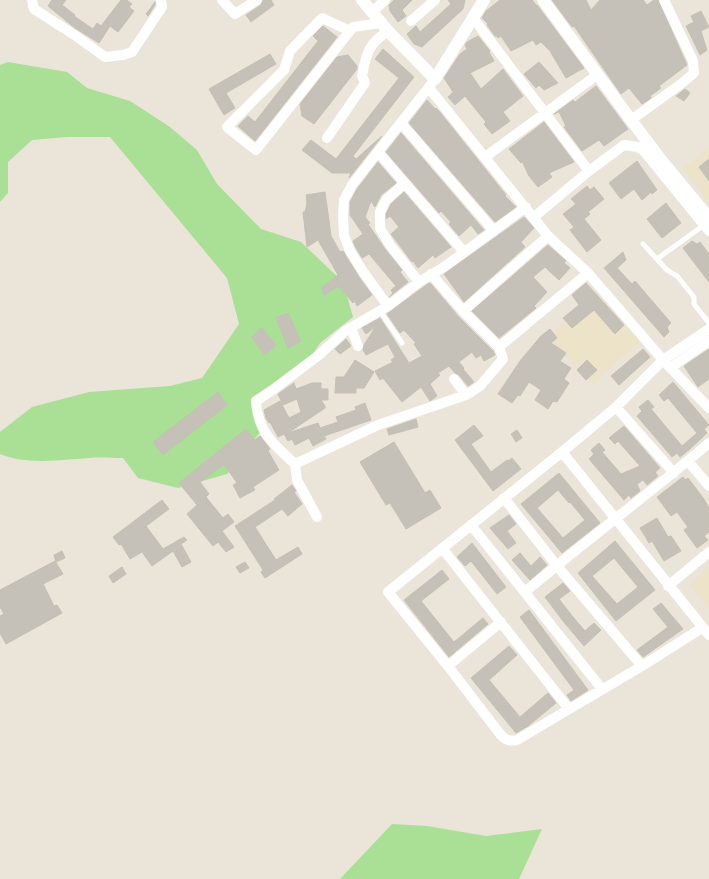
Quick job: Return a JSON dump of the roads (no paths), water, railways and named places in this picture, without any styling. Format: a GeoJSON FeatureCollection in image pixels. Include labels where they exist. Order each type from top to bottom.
{"type":"FeatureCollection","features":[{"type":"Feature","properties":{"kind":"street"},"geometry":{"type":"LineString","coordinates":[[32,0],[34,9],[105,57],[123,55],[132,52],[162,7],[160,0]]}},
{"type":"Feature","properties":{"kind":"street"},"geometry":{"type":"LineString","coordinates":[[222,0],[235,14],[257,0]]}},
{"type":"Feature","properties":{"kind":"street"},"geometry":{"type":"LineString","coordinates":[[362,0],[432,84],[485,157],[548,236],[588,273],[667,364],[709,408]]}},
{"type":"Feature","properties":{"kind":"street"},"geometry":{"type":"LineString","coordinates":[[372,12],[385,0]]}},
{"type":"Feature","properties":{"kind":"street"},"geometry":{"type":"LineString","coordinates":[[411,21],[435,0]]}},
{"type":"Feature","properties":{"kind":"street"},"geometry":{"type":"LineString","coordinates":[[543,0],[707,224]]}},
{"type":"Feature","properties":{"kind":"street"},"geometry":{"type":"LineString","coordinates":[[631,120],[694,73],[693,62],[664,0]]}},
{"type":"Feature","properties":{"kind":"street"},"geometry":{"type":"LineString","coordinates":[[388,306],[364,274],[350,251],[344,235],[344,200],[352,185],[432,84],[482,1]]}},
{"type":"Feature","properties":{"kind":"street"},"geometry":{"type":"LineString","coordinates":[[350,31],[322,18],[290,51],[284,70],[227,127],[256,150],[350,31],[353,27],[385,27]]}},
{"type":"Feature","properties":{"kind":"street"},"geometry":{"type":"LineString","coordinates":[[473,18],[589,171]]}},
{"type":"Feature","properties":{"kind":"street"},"geometry":{"type":"LineString","coordinates":[[327,138],[365,83],[362,76],[365,56],[385,27]]}},
{"type":"Feature","properties":{"kind":"street"},"geometry":{"type":"LineString","coordinates":[[485,157],[597,75]]}},
{"type":"Feature","properties":{"kind":"street"},"geometry":{"type":"LineString","coordinates":[[401,123],[494,231]]}},
{"type":"Feature","properties":{"kind":"street"},"geometry":{"type":"LineString","coordinates":[[534,217],[589,171],[624,145],[638,147],[644,151],[707,224]]}},
{"type":"Feature","properties":{"kind":"street"},"geometry":{"type":"LineString","coordinates":[[378,152],[464,252]]}},
{"type":"Feature","properties":{"kind":"street"},"geometry":{"type":"LineString","coordinates":[[405,183],[386,200],[380,212],[380,228],[390,245],[419,282]]}},
{"type":"Feature","properties":{"kind":"street"},"geometry":{"type":"LineString","coordinates":[[317,517],[297,480],[295,464],[267,438],[256,415],[256,401],[319,355],[345,331],[388,306],[419,282],[494,231],[526,207]]}},
{"type":"Feature","properties":{"kind":"street"},"geometry":{"type":"LineString","coordinates":[[463,311],[548,236]]}},
{"type":"Feature","properties":{"kind":"street"},"geometry":{"type":"LineString","coordinates":[[499,347],[588,273]]}},
{"type":"Feature","properties":{"kind":"street"},"geometry":{"type":"LineString","coordinates":[[295,464],[378,426],[466,395],[480,386],[503,359],[499,347],[463,311],[431,274]]}},
{"type":"Feature","properties":{"kind":"street"},"geometry":{"type":"LineString","coordinates":[[351,328],[358,346]]}},
{"type":"Feature","properties":{"kind":"street"},"geometry":{"type":"LineString","coordinates":[[562,452],[706,632],[642,666],[513,741],[506,739],[500,734],[448,666],[388,592],[562,452],[709,329]]}},
{"type":"Feature","properties":{"kind":"street"},"geometry":{"type":"LineString","coordinates":[[667,364],[709,340]]}},
{"type":"Feature","properties":{"kind":"street"},"geometry":{"type":"LineString","coordinates":[[454,379],[466,395]]}},
{"type":"Feature","properties":{"kind":"street"},"geometry":{"type":"LineString","coordinates":[[616,407],[674,473]]}},
{"type":"Feature","properties":{"kind":"street"},"geometry":{"type":"LineString","coordinates":[[525,592],[674,473],[709,443]]}},
{"type":"Feature","properties":{"kind":"street"},"geometry":{"type":"LineString","coordinates":[[688,461],[709,486]]}},
{"type":"Feature","properties":{"kind":"street"},"geometry":{"type":"LineString","coordinates":[[504,498],[557,566],[642,666]]}},
{"type":"Feature","properties":{"kind":"street"},"geometry":{"type":"LineString","coordinates":[[471,525],[602,689]]}},
{"type":"Feature","properties":{"kind":"street"},"geometry":{"type":"LineString","coordinates":[[442,548],[569,709]]}},
{"type":"Feature","properties":{"kind":"street"},"geometry":{"type":"LineString","coordinates":[[668,586],[709,552]]}},
{"type":"Feature","properties":{"kind":"street"},"geometry":{"type":"LineString","coordinates":[[448,666],[501,622]]}},
{"type":"Feature","properties":{"kind":"lane"},"geometry":{"type":"LineString","coordinates":[[657,259],[707,224]]}},
{"type":"Feature","properties":{"kind":"lane"},"geometry":{"type":"LineString","coordinates":[[643,244],[667,270],[677,276],[694,297],[694,304],[709,323]]}},
{"type":"Feature","properties":{"kind":"lane"},"geometry":{"type":"LineString","coordinates":[[380,311],[402,343]]}}]}
